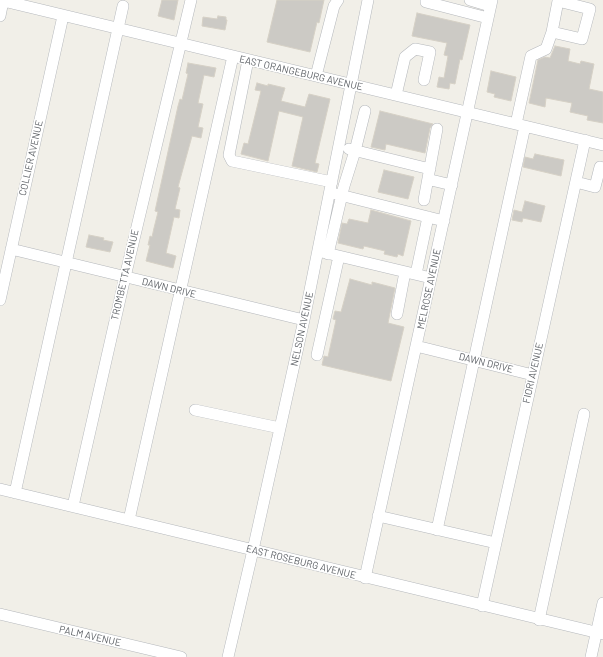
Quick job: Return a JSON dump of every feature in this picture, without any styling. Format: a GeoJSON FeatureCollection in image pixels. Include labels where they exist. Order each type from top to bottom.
{"type":"FeatureCollection","features":[{"type":"Feature","properties":{"kind":"street","name":"TROMBETTA AVENUE"},"geometry":{"type":"LineString","coordinates":[[73,506],[124,277],[191,0]]}},
{"type":"Feature","properties":{"kind":"street"},"geometry":{"type":"LineString","coordinates":[[316,76],[334,6],[338,0]]}},
{"type":"Feature","properties":{"kind":"street","name":"NELSON AVENUE"},"geometry":{"type":"LineString","coordinates":[[228,657],[304,320],[328,254],[331,188],[368,0]]}},
{"type":"Feature","properties":{"kind":"street"},"geometry":{"type":"LineString","coordinates":[[426,0],[426,2],[488,18]]}},
{"type":"Feature","properties":{"kind":"street","name":"EAST ORANGEBURG AVENUE"},"geometry":{"type":"LineString","coordinates":[[5,1],[603,145]]}},
{"type":"Feature","properties":{"kind":"street"},"geometry":{"type":"LineString","coordinates":[[0,16],[5,1]]}},
{"type":"Feature","properties":{"kind":"street"},"geometry":{"type":"LineString","coordinates":[[468,13],[470,1],[491,3]]}},
{"type":"Feature","properties":{"kind":"street","name":"MELROSE AVENUE"},"geometry":{"type":"LineString","coordinates":[[365,578],[491,3]]}},
{"type":"Feature","properties":{"kind":"street"},"geometry":{"type":"LineString","coordinates":[[15,493],[67,263],[122,6]]}},
{"type":"Feature","properties":{"kind":"street","name":"COLLIER AVENUE"},"geometry":{"type":"LineString","coordinates":[[0,300],[63,16]]}},
{"type":"Feature","properties":{"kind":"street"},"geometry":{"type":"LineString","coordinates":[[437,530],[474,360],[520,125],[531,56],[546,49],[552,32]]}},
{"type":"Feature","properties":{"kind":"street"},"geometry":{"type":"LineString","coordinates":[[396,95],[405,57],[415,49],[430,52],[424,80]]}},
{"type":"Feature","properties":{"kind":"street"},"geometry":{"type":"LineString","coordinates":[[129,520],[233,56]]}},
{"type":"Feature","properties":{"kind":"street"},"geometry":{"type":"LineString","coordinates":[[248,60],[229,155],[232,161],[331,188],[342,196],[444,221]]}},
{"type":"Feature","properties":{"kind":"street"},"geometry":{"type":"LineString","coordinates":[[317,356],[328,254],[365,110]]}},
{"type":"Feature","properties":{"kind":"street"},"geometry":{"type":"LineString","coordinates":[[424,200],[437,129]]}},
{"type":"Feature","properties":{"kind":"street","name":"FIORI AVENUE"},"geometry":{"type":"LineString","coordinates":[[482,606],[585,140]]}},
{"type":"Feature","properties":{"kind":"street"},"geometry":{"type":"LineString","coordinates":[[339,147],[429,173]]}},
{"type":"Feature","properties":{"kind":"street"},"geometry":{"type":"LineString","coordinates":[[576,182],[595,187],[600,167]]}},
{"type":"Feature","properties":{"kind":"street"},"geometry":{"type":"LineString","coordinates":[[334,170],[349,174]]}},
{"type":"Feature","properties":{"kind":"street"},"geometry":{"type":"LineString","coordinates":[[429,173],[430,180],[452,185]]}},
{"type":"Feature","properties":{"kind":"street"},"geometry":{"type":"LineString","coordinates":[[397,314],[428,217]]}},
{"type":"Feature","properties":{"kind":"street","name":"DAWN DRIVE"},"geometry":{"type":"LineString","coordinates":[[11,249],[304,320]]}},
{"type":"Feature","properties":{"kind":"street"},"geometry":{"type":"LineString","coordinates":[[328,254],[431,278]]}},
{"type":"Feature","properties":{"kind":"street","name":"DAWN DRIVE"},"geometry":{"type":"LineString","coordinates":[[416,346],[533,374]]}},
{"type":"Feature","properties":{"kind":"street"},"geometry":{"type":"LineString","coordinates":[[195,410],[280,428]]}},
{"type":"Feature","properties":{"kind":"street"},"geometry":{"type":"LineString","coordinates":[[539,620],[584,414]]}},
{"type":"Feature","properties":{"kind":"street","name":"EAST ROSEBURG AVENUE"},"geometry":{"type":"LineString","coordinates":[[0,489],[539,620],[600,633]]}},
{"type":"Feature","properties":{"kind":"street"},"geometry":{"type":"LineString","coordinates":[[378,516],[496,543]]}},
{"type":"Feature","properties":{"kind":"street"},"geometry":{"type":"LineString","coordinates":[[591,657],[600,633],[603,603]]}},
{"type":"Feature","properties":{"kind":"street","name":"PALM AVENUE"},"geometry":{"type":"LineString","coordinates":[[0,614],[181,657]]}},
{"type":"Feature","properties":{"kind":"building"},"geometry":{"type":"Polygon","coordinates":[[[162,0],[178,0],[174,20],[158,16],[162,0]]]}},
{"type":"Feature","properties":{"kind":"building"},"geometry":{"type":"Polygon","coordinates":[[[277,0],[324,0],[310,52],[267,42],[277,0]]]}},
{"type":"Feature","properties":{"kind":"building"},"geometry":{"type":"Polygon","coordinates":[[[417,13],[470,25],[462,60],[460,59],[455,84],[450,83],[449,89],[437,87],[439,77],[444,78],[448,56],[444,55],[447,43],[412,36],[417,13]]]}},
{"type":"Feature","properties":{"kind":"building"},"geometry":{"type":"Polygon","coordinates":[[[218,16],[226,17],[227,20],[225,30],[202,26],[203,17],[217,19],[218,16]]]}},
{"type":"Feature","properties":{"kind":"building"},"geometry":{"type":"Polygon","coordinates":[[[555,46],[570,49],[568,61],[580,64],[581,61],[594,64],[589,89],[603,92],[603,123],[587,120],[588,116],[570,112],[572,103],[546,98],[545,107],[529,103],[538,60],[545,57],[550,58],[555,46]]]}},
{"type":"Feature","properties":{"kind":"building"},"geometry":{"type":"Polygon","coordinates":[[[188,63],[216,68],[214,77],[204,75],[198,103],[203,104],[198,127],[203,128],[201,138],[192,136],[178,187],[180,188],[175,209],[180,210],[179,218],[174,217],[166,253],[176,256],[173,268],[146,261],[150,245],[148,245],[150,236],[152,237],[158,212],[155,211],[178,106],[180,99],[182,100],[188,74],[186,73],[188,63]]]}},
{"type":"Feature","properties":{"kind":"building"},"geometry":{"type":"Polygon","coordinates":[[[491,71],[516,77],[511,101],[494,97],[495,94],[487,92],[491,71]]]}},
{"type":"Feature","properties":{"kind":"building"},"geometry":{"type":"Polygon","coordinates":[[[257,83],[285,88],[281,101],[305,107],[309,94],[330,99],[315,163],[319,164],[317,172],[292,166],[303,117],[279,111],[268,161],[241,154],[244,143],[248,144],[261,91],[255,90],[257,83]]]}},
{"type":"Feature","properties":{"kind":"building"},"geometry":{"type":"Polygon","coordinates":[[[380,111],[433,124],[430,128],[425,153],[386,144],[385,150],[371,147],[380,111]]]}},
{"type":"Feature","properties":{"kind":"building"},"geometry":{"type":"Polygon","coordinates":[[[535,154],[564,160],[561,176],[523,167],[525,157],[533,159],[535,154]]]}},
{"type":"Feature","properties":{"kind":"building"},"geometry":{"type":"Polygon","coordinates":[[[384,170],[414,177],[408,199],[378,192],[384,170]]]}},
{"type":"Feature","properties":{"kind":"building"},"geometry":{"type":"Polygon","coordinates":[[[525,201],[545,206],[541,222],[523,218],[522,222],[512,220],[514,210],[522,212],[525,201]]]}},
{"type":"Feature","properties":{"kind":"building"},"geometry":{"type":"Polygon","coordinates":[[[371,210],[411,221],[403,256],[398,254],[397,257],[384,254],[385,251],[364,246],[363,249],[338,243],[342,223],[347,224],[349,219],[368,223],[371,210]]]}},
{"type":"Feature","properties":{"kind":"building"},"geometry":{"type":"Polygon","coordinates":[[[89,235],[104,238],[103,240],[113,242],[110,252],[86,247],[89,235]]]}},
{"type":"Feature","properties":{"kind":"building"},"geometry":{"type":"Polygon","coordinates":[[[350,279],[372,285],[372,282],[395,288],[388,323],[404,327],[391,381],[322,365],[324,356],[328,357],[336,320],[333,319],[335,311],[341,312],[350,279]]]}}]}
